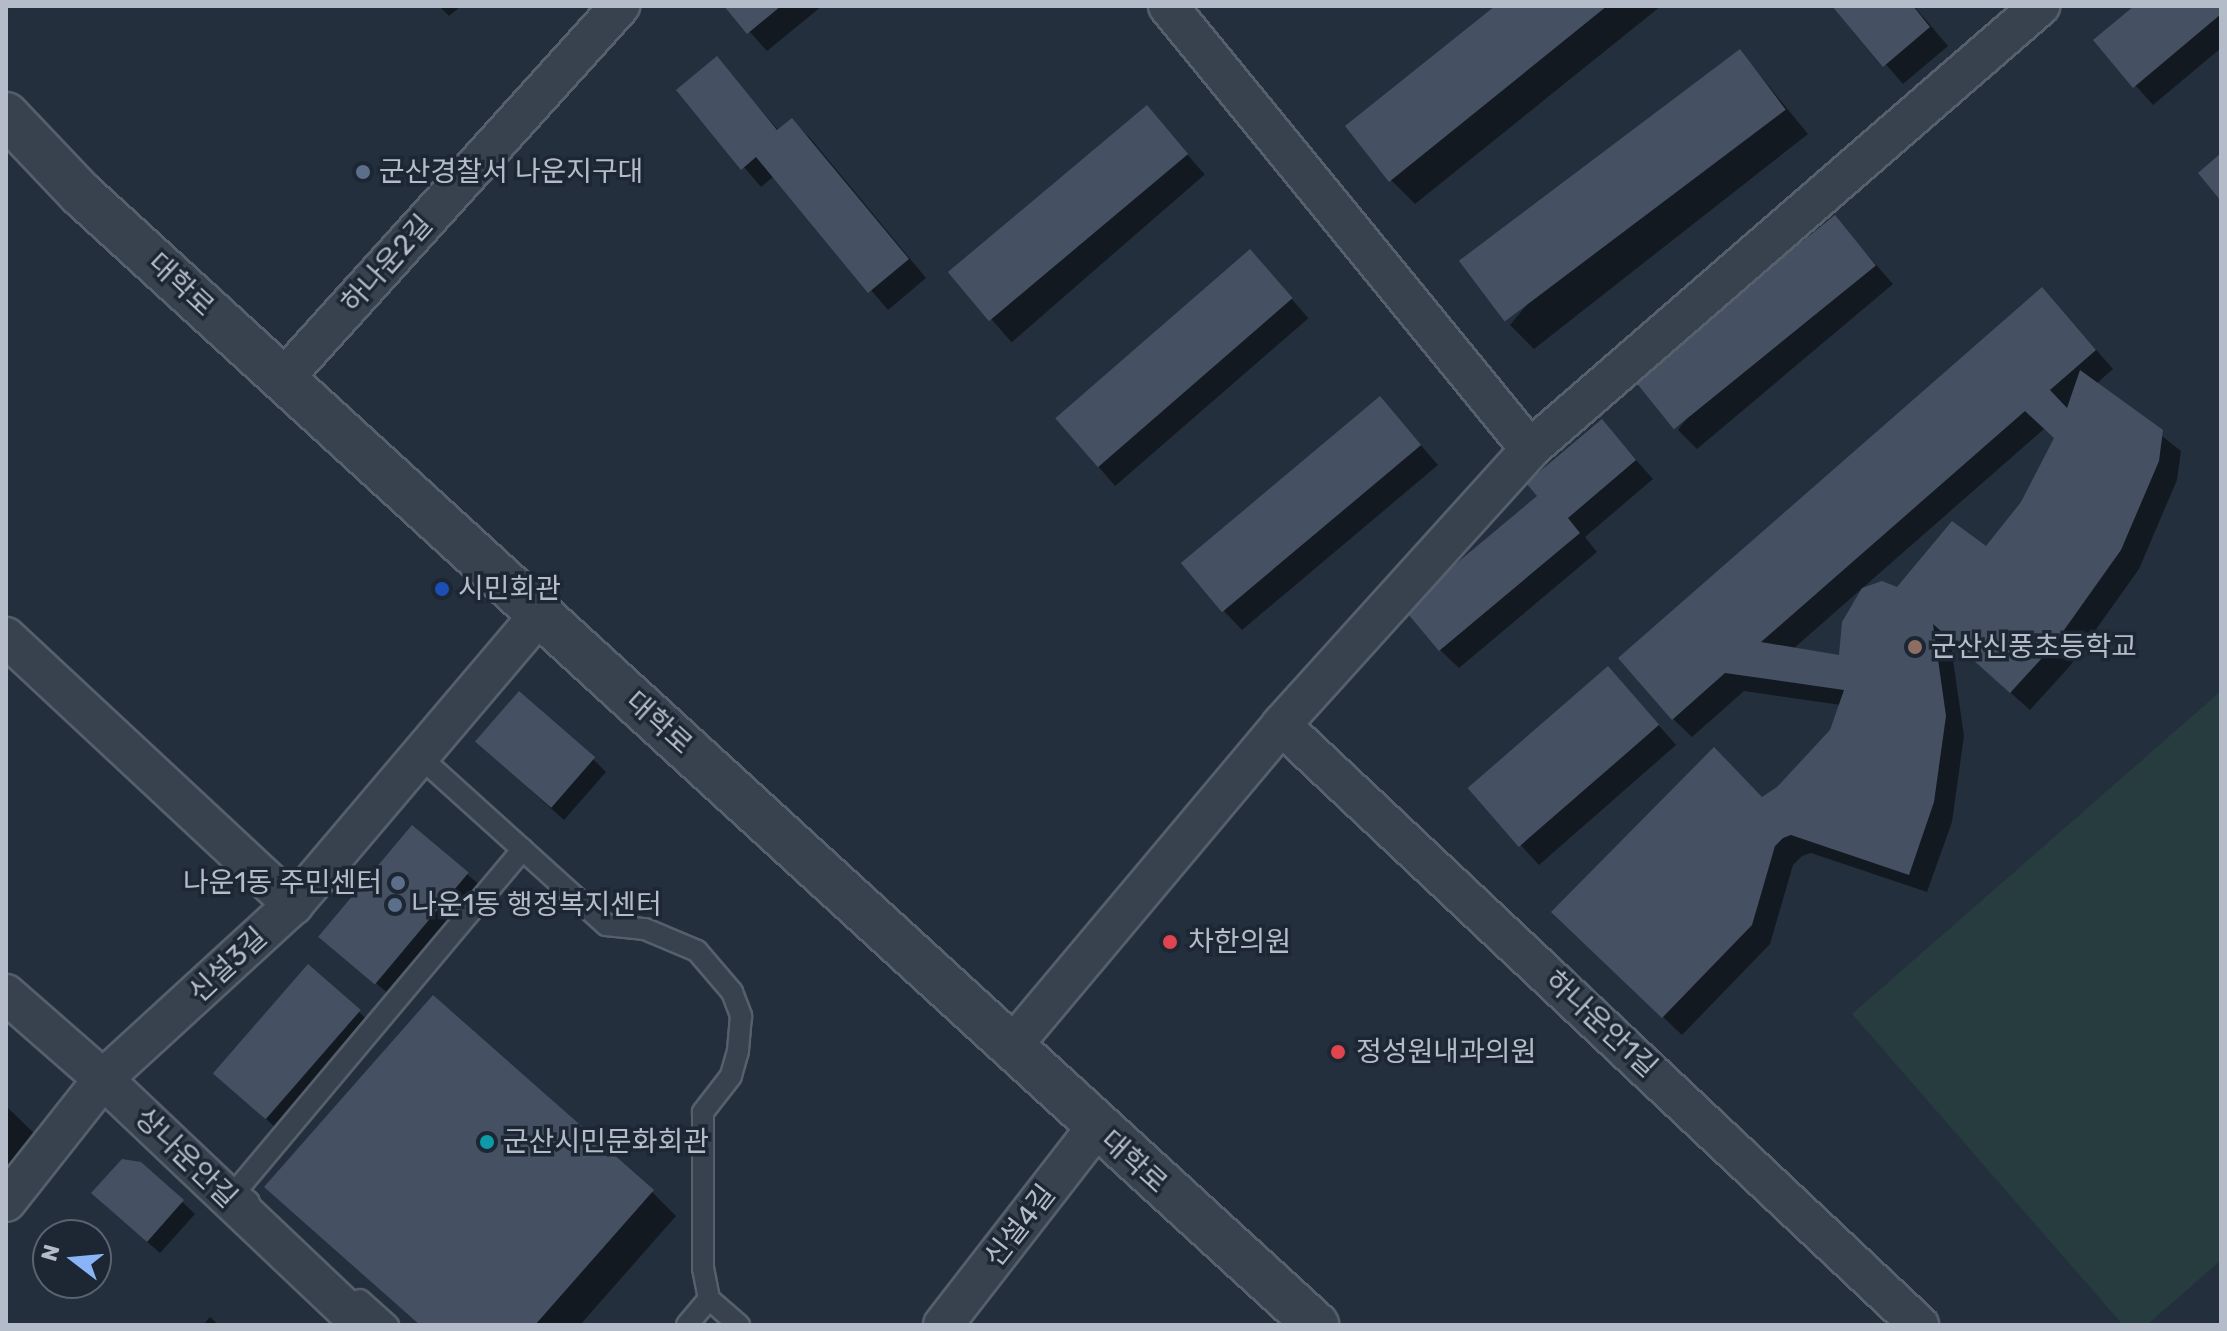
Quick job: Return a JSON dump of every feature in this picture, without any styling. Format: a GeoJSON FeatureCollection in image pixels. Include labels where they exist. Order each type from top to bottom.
{"type":"FeatureCollection","features":[{"type":"Feature","properties":{"kind":"street","name":"하나운2길"},"geometry":{"type":"LineString","coordinates":[[283,379],[620,6]]}},
{"type":"Feature","properties":{"kind":"street"},"geometry":{"type":"LineString","coordinates":[[1168,6],[1530,449]]}},
{"type":"Feature","properties":{"kind":"street"},"geometry":{"type":"LineString","coordinates":[[1012,1046],[1281,725],[1530,449],[2040,6]]}},
{"type":"Feature","properties":{"kind":"street","name":"대학로"},"geometry":{"type":"LineString","coordinates":[[6,115],[81,194],[1012,1046],[1096,1128],[1316,1325]]}},
{"type":"Feature","properties":{"kind":"street","name":"신설3길"},"geometry":{"type":"LineString","coordinates":[[6,1202],[103,1079],[293,905],[540,614]]}},
{"type":"Feature","properties":{"kind":"street"},"geometry":{"type":"LineString","coordinates":[[6,637],[293,905]]}},
{"type":"Feature","properties":{"kind":"street","name":"하나운안1길"},"geometry":{"type":"LineString","coordinates":[[1281,725],[1919,1325]]}},
{"type":"Feature","properties":{"kind":"street","name":"상나운안길"},"geometry":{"type":"LineString","coordinates":[[6,994],[103,1079],[362,1325]]}},
{"type":"Feature","properties":{"kind":"street","name":"신설4길"},"geometry":{"type":"LineString","coordinates":[[943,1325],[1096,1128]]}},
{"type":"Feature","properties":{"kind":"lane"},"geometry":{"type":"LineString","coordinates":[[419,756],[606,925],[645,929],[697,951],[732,992],[741,1016],[738,1051],[731,1076],[703,1112],[703,1268],[709,1299],[739,1325]]}},
{"type":"Feature","properties":{"kind":"lane"},"geometry":{"type":"LineString","coordinates":[[388,1325],[236,1191],[523,849]]}},
{"type":"Feature","properties":{"kind":"lane"},"geometry":{"type":"LineString","coordinates":[[687,1325],[709,1299]]}},
{"type":"Feature","properties":{"kind":"green space"},"geometry":{"type":"Polygon","coordinates":[[[2221,691],[2221,1260],[2147,1325],[2123,1325],[1852,1014],[2221,691]]]}},
{"type":"Feature","properties":{"kind":"building"},"geometry":{"type":"Polygon","coordinates":[[[724,6],[781,6],[747,34],[724,6]]]}},
{"type":"Feature","properties":{"kind":"building"},"geometry":{"type":"Polygon","coordinates":[[[1495,6],[1607,6],[1389,182],[1345,126],[1495,6]]]}},
{"type":"Feature","properties":{"kind":"building"},"geometry":{"type":"Polygon","coordinates":[[[1832,6],[1913,6],[1930,27],[1883,67],[1832,6]]]}},
{"type":"Feature","properties":{"kind":"building"},"geometry":{"type":"Polygon","coordinates":[[[2134,6],[2221,6],[2221,14],[2133,88],[2093,40],[2134,6]]]}},
{"type":"Feature","properties":{"kind":"building"},"geometry":{"type":"Polygon","coordinates":[[[1740,49],[1786,110],[1505,322],[1459,261],[1740,49]]]}},
{"type":"Feature","properties":{"kind":"building"},"geometry":{"type":"Polygon","coordinates":[[[717,56],[777,130],[792,118],[909,259],[868,293],[756,157],[741,170],[676,90],[717,56]]]}},
{"type":"Feature","properties":{"kind":"building"},"geometry":{"type":"Polygon","coordinates":[[[1147,105],[1188,154],[989,321],[948,272],[1147,105]]]}},
{"type":"Feature","properties":{"kind":"building"},"geometry":{"type":"Polygon","coordinates":[[[2221,153],[2221,201],[2198,173],[2221,153]]]}},
{"type":"Feature","properties":{"kind":"building"},"geometry":{"type":"Polygon","coordinates":[[[1835,215],[1876,266],[1674,429],[1633,379],[1835,215]]]}},
{"type":"Feature","properties":{"kind":"building"},"geometry":{"type":"Polygon","coordinates":[[[1250,249],[1293,298],[1098,467],[1055,418],[1250,249]]]}},
{"type":"Feature","properties":{"kind":"building"},"geometry":{"type":"Polygon","coordinates":[[[2042,287],[2096,350],[2050,390],[2067,408],[2080,370],[2163,430],[2159,461],[2121,550],[2052,647],[2010,693],[1933,624],[1946,716],[1934,802],[1909,875],[1791,835],[1783,838],[1775,846],[1752,925],[1662,1018],[1551,912],[1714,747],[1762,797],[1777,787],[1830,730],[1844,690],[1725,673],[1672,720],[1618,658],[2042,287]],[[2025,411],[1761,642],[1839,655],[1842,622],[1862,588],[1882,581],[1897,587],[1952,521],[1986,546],[2021,502],[2054,438],[2025,411]]]}},
{"type":"Feature","properties":{"kind":"building"},"geometry":{"type":"Polygon","coordinates":[[[1380,396],[1421,445],[1222,612],[1181,563],[1380,396]]]}},
{"type":"Feature","properties":{"kind":"building"},"geometry":{"type":"Polygon","coordinates":[[[1602,419],[1636,460],[1568,518],[1580,533],[1439,651],[1403,608],[1537,496],[1526,483],[1602,419]]]}},
{"type":"Feature","properties":{"kind":"building"},"geometry":{"type":"Polygon","coordinates":[[[1608,666],[1659,725],[1519,847],[1468,788],[1608,666]]]}},
{"type":"Feature","properties":{"kind":"building"},"geometry":{"type":"Polygon","coordinates":[[[519,691],[595,757],[551,808],[475,742],[519,691]]]}},
{"type":"Feature","properties":{"kind":"building","name":"나운1동 행정복지센터"},"geometry":{"type":"Polygon","coordinates":[[[412,825],[469,873],[375,984],[318,937],[412,825]]]}},
{"type":"Feature","properties":{"kind":"building"},"geometry":{"type":"Polygon","coordinates":[[[308,964],[361,1010],[266,1119],[213,1073],[308,964]]]}},
{"type":"Feature","properties":{"kind":"building","name":"군산시민문화회관"},"geometry":{"type":"Polygon","coordinates":[[[433,995],[654,1190],[535,1325],[420,1325],[264,1187],[433,995]]]}},
{"type":"Feature","properties":{"kind":"building"},"geometry":{"type":"Polygon","coordinates":[[[122,1159],[141,1162],[184,1200],[147,1242],[91,1193],[122,1159]]]}},
{"type":"Feature","properties":{"kind":"place","name":"군산경찰서 나운지구대"},"geometry":{"type":"Point","coordinates":[363,172]}},
{"type":"Feature","properties":{"kind":"place","name":"시민회관"},"geometry":{"type":"Point","coordinates":[442,589]}},
{"type":"Feature","properties":{"kind":"place","name":"군산신풍초등학교"},"geometry":{"type":"Point","coordinates":[1915,647]}},
{"type":"Feature","properties":{"kind":"place","name":"나운1동 주민센터"},"geometry":{"type":"Point","coordinates":[398,883]}},
{"type":"Feature","properties":{"kind":"place","name":"나운1동 행정복지센터"},"geometry":{"type":"Point","coordinates":[395,905]}},
{"type":"Feature","properties":{"kind":"place","name":"차한의원"},"geometry":{"type":"Point","coordinates":[1170,942]}},
{"type":"Feature","properties":{"kind":"place","name":"정성원내과의원"},"geometry":{"type":"Point","coordinates":[1338,1052]}},
{"type":"Feature","properties":{"kind":"place","name":"군산시민문화회관"},"geometry":{"type":"Point","coordinates":[487,1142]}}]}
